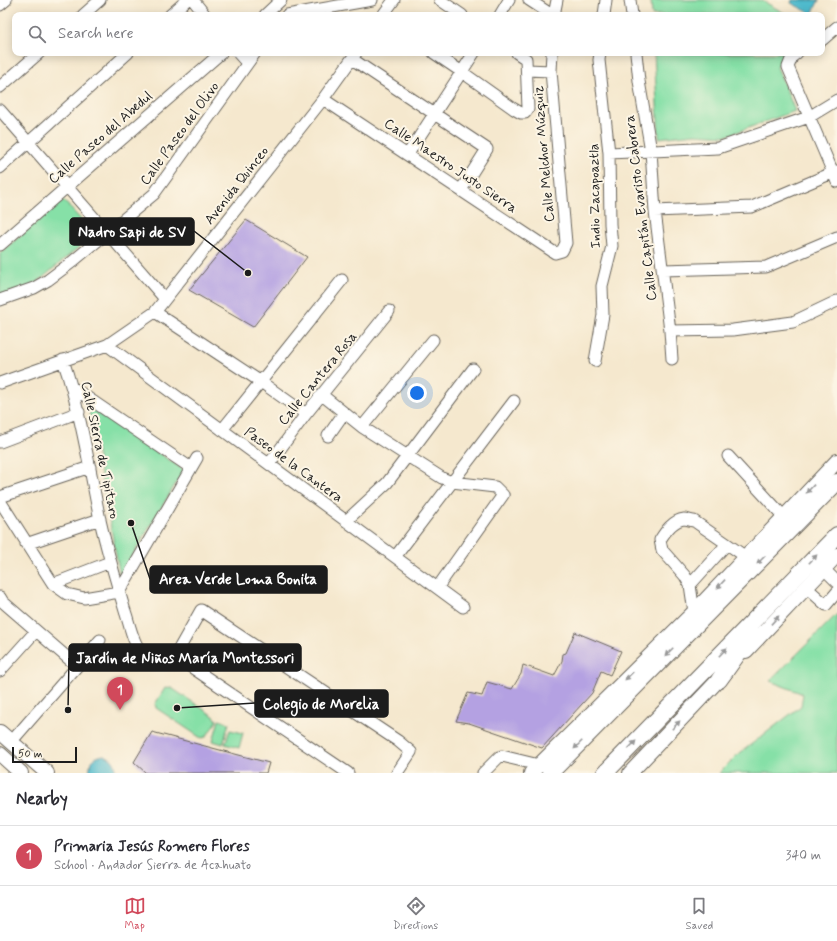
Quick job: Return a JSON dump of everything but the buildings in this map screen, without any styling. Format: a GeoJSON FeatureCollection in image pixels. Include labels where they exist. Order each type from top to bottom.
{"type":"FeatureCollection","features":[{"type":"Feature","properties":{"kind":"highway"},"geometry":{"type":"LineString","coordinates":[[540,770],[837,482]]}},
{"type":"Feature","properties":{"kind":"highway"},"geometry":{"type":"LineString","coordinates":[[748,555],[819,501]]}},
{"type":"Feature","properties":{"kind":"highway"},"geometry":{"type":"LineString","coordinates":[[605,773],[837,534]]}},
{"type":"Feature","properties":{"kind":"highway"},"geometry":{"type":"LineString","coordinates":[[719,680],[778,596]]}},
{"type":"Feature","properties":{"kind":"main road"},"geometry":{"type":"LineString","coordinates":[[540,770],[694,612],[837,461]]}},
{"type":"Feature","properties":{"kind":"main road"},"geometry":{"type":"LineString","coordinates":[[630,773],[837,555]]}},
{"type":"Feature","properties":{"kind":"main road"},"geometry":{"type":"LineString","coordinates":[[0,732],[46,773]]}},
{"type":"Feature","properties":{"kind":"main road"},"geometry":{"type":"LineString","coordinates":[[0,754],[22,773]]}},
{"type":"Feature","properties":{"kind":"street"},"geometry":{"type":"LineString","coordinates":[[0,5],[6,0]]}},
{"type":"Feature","properties":{"kind":"street"},"geometry":{"type":"LineString","coordinates":[[86,12],[100,0]]}},
{"type":"Feature","properties":{"kind":"street"},"geometry":{"type":"LineString","coordinates":[[173,12],[187,0]]}},
{"type":"Feature","properties":{"kind":"street"},"geometry":{"type":"LineString","coordinates":[[193,0],[203,12]]}},
{"type":"Feature","properties":{"kind":"street"},"geometry":{"type":"LineString","coordinates":[[268,12],[281,0]]}},
{"type":"Feature","properties":{"kind":"street"},"geometry":{"type":"LineString","coordinates":[[305,12],[372,0]]}},
{"type":"Feature","properties":{"kind":"street"},"geometry":{"type":"LineString","coordinates":[[385,12],[394,0]]}},
{"type":"Feature","properties":{"kind":"street"},"geometry":{"type":"LineString","coordinates":[[440,0],[458,12]]}},
{"type":"Feature","properties":{"kind":"street"},"geometry":{"type":"LineString","coordinates":[[502,12],[509,0]]}},
{"type":"Feature","properties":{"kind":"street"},"geometry":{"type":"LineString","coordinates":[[529,0],[548,12]]}},
{"type":"Feature","properties":{"kind":"street"},"geometry":{"type":"LineString","coordinates":[[554,12],[557,0]]}},
{"type":"Feature","properties":{"kind":"street"},"geometry":{"type":"LineString","coordinates":[[604,12],[606,0]]}},
{"type":"Feature","properties":{"kind":"street"},"geometry":{"type":"LineString","coordinates":[[630,0],[632,12]]}},
{"type":"Feature","properties":{"kind":"street"},"geometry":{"type":"LineString","coordinates":[[825,37],[837,27]]}},
{"type":"Feature","properties":{"kind":"street"},"geometry":{"type":"LineString","coordinates":[[0,87],[36,56]]}},
{"type":"Feature","properties":{"kind":"street"},"geometry":{"type":"LineString","coordinates":[[0,168],[125,56]]}},
{"type":"Feature","properties":{"kind":"street","name":"Calle Paseo del Abedul"},"geometry":{"type":"LineString","coordinates":[[0,245],[66,186],[218,56]]}},
{"type":"Feature","properties":{"kind":"street"},"geometry":{"type":"LineString","coordinates":[[240,56],[247,64]]}},
{"type":"Feature","properties":{"kind":"street","name":"Calle Paseo del Olivo"},"geometry":{"type":"LineString","coordinates":[[0,300],[34,288],[48,280],[154,194],[252,56]]}},
{"type":"Feature","properties":{"kind":"street"},"geometry":{"type":"LineString","coordinates":[[354,56],[487,150],[461,190]]}},
{"type":"Feature","properties":{"kind":"street","name":"Avenida Quinceo"},"geometry":{"type":"LineString","coordinates":[[0,383],[107,345],[155,312],[323,99],[354,56]]}},
{"type":"Feature","properties":{"kind":"street"},"geometry":{"type":"LineString","coordinates":[[438,56],[521,113],[525,113],[528,109],[524,61],[551,71]]}},
{"type":"Feature","properties":{"kind":"street"},"geometry":{"type":"LineString","coordinates":[[408,154],[472,56]]}},
{"type":"Feature","properties":{"kind":"street","name":"Calle Melchor Múzquiz"},"geometry":{"type":"LineString","coordinates":[[552,56],[551,71],[566,243],[562,251]]}},
{"type":"Feature","properties":{"kind":"street","name":"Indio Zacapoaztla"},"geometry":{"type":"LineString","coordinates":[[595,361],[603,315],[602,286],[612,246],[610,224],[609,153],[600,56]]}},
{"type":"Feature","properties":{"kind":"street","name":"Calle Capitán Evaristo Cabrera"},"geometry":{"type":"LineString","coordinates":[[636,56],[650,151],[655,211],[670,331],[672,360]]}},
{"type":"Feature","properties":{"kind":"street"},"geometry":{"type":"LineString","coordinates":[[655,211],[752,207],[836,175],[788,67],[793,56]]}},
{"type":"Feature","properties":{"kind":"street","name":"Calle Maestro Justo Sierra"},"geometry":{"type":"LineString","coordinates":[[323,99],[556,253],[562,251]]}},
{"type":"Feature","properties":{"kind":"street"},"geometry":{"type":"LineString","coordinates":[[609,153],[718,148],[809,117],[837,100]]}},
{"type":"Feature","properties":{"kind":"street"},"geometry":{"type":"LineString","coordinates":[[0,110],[165,299]]}},
{"type":"Feature","properties":{"kind":"street"},"geometry":{"type":"LineString","coordinates":[[663,270],[766,267],[837,237]]}},
{"type":"Feature","properties":{"kind":"street"},"geometry":{"type":"LineString","coordinates":[[222,430],[342,280]]}},
{"type":"Feature","properties":{"kind":"street"},"geometry":{"type":"LineString","coordinates":[[670,331],[733,330],[793,322],[837,301]]}},
{"type":"Feature","properties":{"kind":"street","name":"Calle Cantera Rosa"},"geometry":{"type":"LineString","coordinates":[[268,464],[306,414],[389,311]]}},
{"type":"Feature","properties":{"kind":"street"},"geometry":{"type":"LineString","coordinates":[[155,312],[261,382],[306,414]]}},
{"type":"Feature","properties":{"kind":"street"},"geometry":{"type":"LineString","coordinates":[[362,427],[433,340]]}},
{"type":"Feature","properties":{"kind":"street","name":"Paseo de la Cantera"},"geometry":{"type":"LineString","coordinates":[[107,345],[463,606]]}},
{"type":"Feature","properties":{"kind":"street","name":"Calle Sierra de Tipitaro"},"geometry":{"type":"LineString","coordinates":[[64,360],[79,412],[110,562],[134,639],[140,650],[158,660],[175,656]]}},
{"type":"Feature","properties":{"kind":"street"},"geometry":{"type":"LineString","coordinates":[[346,521],[387,483],[473,369]]}},
{"type":"Feature","properties":{"kind":"street"},"geometry":{"type":"LineString","coordinates":[[72,387],[191,468]]}},
{"type":"Feature","properties":{"kind":"street"},"geometry":{"type":"LineString","coordinates":[[322,395],[362,427],[442,478],[452,482],[495,487],[503,495],[437,588]]}},
{"type":"Feature","properties":{"kind":"street"},"geometry":{"type":"LineString","coordinates":[[395,557],[514,401]]}},
{"type":"Feature","properties":{"kind":"street"},"geometry":{"type":"LineString","coordinates":[[0,442],[79,412]]}},
{"type":"Feature","properties":{"kind":"street"},"geometry":{"type":"LineString","coordinates":[[328,436],[344,413]]}},
{"type":"Feature","properties":{"kind":"street"},"geometry":{"type":"LineString","coordinates":[[728,456],[784,516]]}},
{"type":"Feature","properties":{"kind":"street"},"geometry":{"type":"LineString","coordinates":[[0,500],[26,544],[53,584],[67,594],[84,598],[119,592],[197,458]]}},
{"type":"Feature","properties":{"kind":"street"},"geometry":{"type":"LineString","coordinates":[[0,497],[90,467]]}},
{"type":"Feature","properties":{"kind":"street"},"geometry":{"type":"LineString","coordinates":[[26,544],[100,519]]}},
{"type":"Feature","properties":{"kind":"street"},"geometry":{"type":"LineString","coordinates":[[694,612],[690,585],[685,576],[662,550],[660,540],[665,531],[675,522],[684,519],[694,521],[727,544],[748,555]]}},
{"type":"Feature","properties":{"kind":"street"},"geometry":{"type":"LineString","coordinates":[[690,585],[727,544]]}},
{"type":"Feature","properties":{"kind":"street"},"geometry":{"type":"LineString","coordinates":[[53,584],[110,562]]}},
{"type":"Feature","properties":{"kind":"street"},"geometry":{"type":"LineString","coordinates":[[824,569],[837,582]]}},
{"type":"Feature","properties":{"kind":"street"},"geometry":{"type":"LineString","coordinates":[[806,587],[826,605],[837,592]]}},
{"type":"Feature","properties":{"kind":"street"},"geometry":{"type":"LineString","coordinates":[[2,600],[77,666]]}},
{"type":"Feature","properties":{"kind":"street"},"geometry":{"type":"LineString","coordinates":[[348,773],[175,656],[201,610],[398,741],[411,752],[397,773]]}},
{"type":"Feature","properties":{"kind":"street"},"geometry":{"type":"LineString","coordinates":[[0,671],[36,631]]}},
{"type":"Feature","properties":{"kind":"street"},"geometry":{"type":"LineString","coordinates":[[11,742],[100,640]]}},
{"type":"Feature","properties":{"kind":"street"},"geometry":{"type":"LineString","coordinates":[[482,773],[502,756],[540,770]]}},
{"type":"Feature","properties":{"kind":"green space"},"geometry":{"type":"Polygon","coordinates":[[[651,0],[761,0],[783,12],[652,12],[651,0]]]}},
{"type":"Feature","properties":{"kind":"green space"},"geometry":{"type":"Polygon","coordinates":[[[654,56],[784,56],[777,67],[795,111],[726,136],[695,134],[659,138],[654,56]]]}},
{"type":"Feature","properties":{"kind":"green space"},"geometry":{"type":"Polygon","coordinates":[[[63,200],[94,234],[33,286],[0,296],[0,253],[63,200]]]}},
{"type":"Feature","properties":{"kind":"green space"},"geometry":{"type":"Polygon","coordinates":[[[88,406],[184,470],[120,576],[88,406]]]}},
{"type":"Feature","properties":{"kind":"green space"},"geometry":{"type":"Polygon","coordinates":[[[837,614],[837,773],[719,773],[736,756],[801,706],[803,694],[770,681],[837,614]]]}},
{"type":"Feature","properties":{"kind":"green space"},"geometry":{"type":"Polygon","coordinates":[[[170,687],[215,717],[217,721],[206,737],[201,738],[156,708],[155,704],[165,688],[170,687]]]}},
{"type":"Feature","properties":{"kind":"green space"},"geometry":{"type":"Polygon","coordinates":[[[219,720],[229,723],[223,744],[213,741],[219,720]]]}},
{"type":"Feature","properties":{"kind":"green space"},"geometry":{"type":"Polygon","coordinates":[[[230,730],[243,733],[239,748],[225,744],[230,730]]]}},
{"type":"Feature","properties":{"kind":"water"},"geometry":{"type":"Polygon","coordinates":[[[792,0],[819,0],[813,12],[808,12],[791,3],[792,0]]]}},
{"type":"Feature","properties":{"kind":"water"},"geometry":{"type":"Polygon","coordinates":[[[104,755],[114,762],[115,773],[90,773],[92,761],[97,757],[104,755]]]}},
{"type":"Feature","properties":{"kind":"place","name":"Nadro Sapi de SV"},"geometry":{"type":"Point","coordinates":[248,273]}},
{"type":"Feature","properties":{"kind":"place","name":"Area Verde Loma Bonita"},"geometry":{"type":"Point","coordinates":[131,523]}},
{"type":"Feature","properties":{"kind":"place","name":"Colegio de Morelia"},"geometry":{"type":"Point","coordinates":[177,708]}},
{"type":"Feature","properties":{"kind":"place","name":"Jardín de Niños María Montessori"},"geometry":{"type":"Point","coordinates":[68,710]}},
{"type":"Feature","properties":{"kind":"place","name":"Primaria Jesús Romero Flores"},"geometry":{"type":"Point","coordinates":[120,710]}}]}
